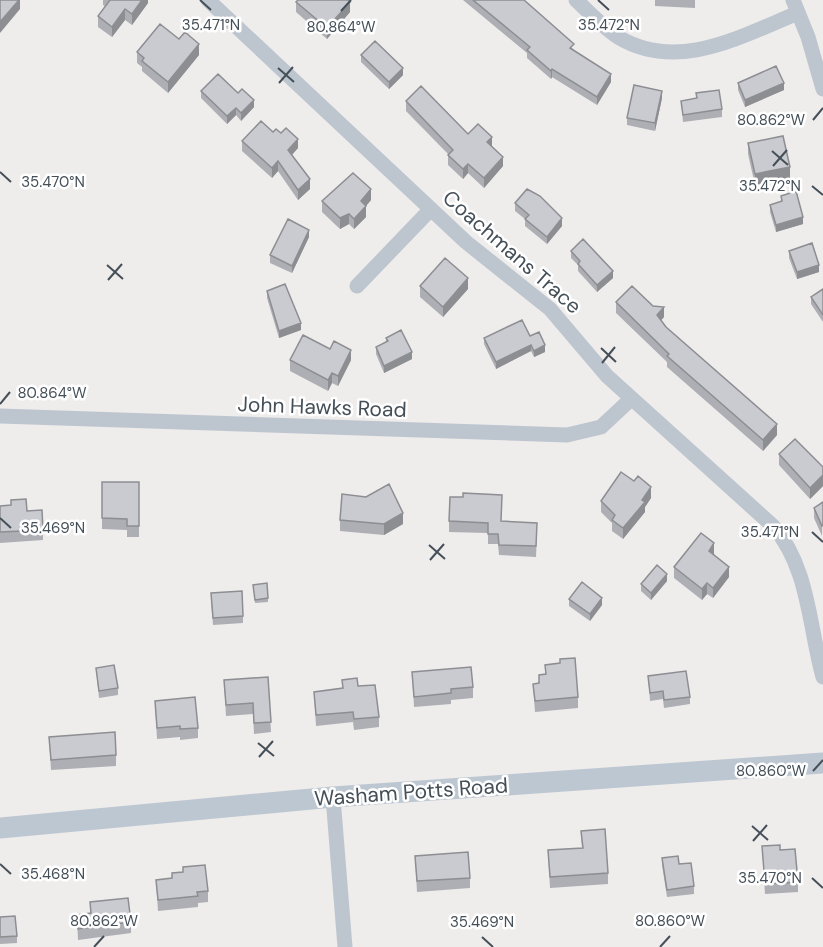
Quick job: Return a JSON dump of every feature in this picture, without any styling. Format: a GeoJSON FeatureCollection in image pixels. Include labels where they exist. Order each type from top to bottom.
{"type":"FeatureCollection","features":[{"type":"Feature","properties":{"kind":"street","name":"Coachmans Trace"},"geometry":{"type":"LineString","coordinates":[[208,0],[466,242],[550,309],[593,361],[631,399],[784,538],[799,569],[823,677]]}},
{"type":"Feature","properties":{"kind":"street"},"geometry":{"type":"LineString","coordinates":[[576,0],[617,36],[644,49],[668,53],[699,51],[715,46],[796,6],[823,89]]}},
{"type":"Feature","properties":{"kind":"street"},"geometry":{"type":"LineString","coordinates":[[357,286],[431,209]]}},
{"type":"Feature","properties":{"kind":"street","name":"John Hawks Road"},"geometry":{"type":"LineString","coordinates":[[0,416],[567,435],[601,427],[631,399]]}},
{"type":"Feature","properties":{"kind":"street","name":"Washam Potts Road"},"geometry":{"type":"LineString","coordinates":[[0,828],[333,797],[823,763]]}},
{"type":"Feature","properties":{"kind":"street"},"geometry":{"type":"LineString","coordinates":[[333,797],[345,947]]}},
{"type":"Feature","properties":{"kind":"building"},"geometry":{"type":"Polygon","coordinates":[[[0,0],[19,0],[0,22],[0,0]]]}},
{"type":"Feature","properties":{"kind":"building"},"geometry":{"type":"Polygon","coordinates":[[[110,0],[142,0],[132,14],[125,9],[112,27],[98,16],[110,0]]]}},
{"type":"Feature","properties":{"kind":"building"},"geometry":{"type":"Polygon","coordinates":[[[298,0],[348,0],[350,2],[327,28],[296,2],[298,0]]]}},
{"type":"Feature","properties":{"kind":"building"},"geometry":{"type":"Polygon","coordinates":[[[473,0],[524,0],[574,44],[570,48],[611,74],[597,97],[552,69],[551,71],[527,50],[530,47],[473,0]]]}},
{"type":"Feature","properties":{"kind":"building"},"geometry":{"type":"Polygon","coordinates":[[[160,24],[179,39],[185,32],[199,44],[168,82],[142,61],[144,58],[137,52],[160,24]]]}},
{"type":"Feature","properties":{"kind":"building"},"geometry":{"type":"Polygon","coordinates":[[[375,41],[403,68],[389,82],[361,55],[375,41]]]}},
{"type":"Feature","properties":{"kind":"building"},"geometry":{"type":"Polygon","coordinates":[[[776,66],[784,83],[745,100],[738,83],[776,66]]]}},
{"type":"Feature","properties":{"kind":"building"},"geometry":{"type":"Polygon","coordinates":[[[218,74],[238,93],[242,89],[254,100],[241,113],[236,108],[227,116],[201,91],[218,74]]]}},
{"type":"Feature","properties":{"kind":"building"},"geometry":{"type":"Polygon","coordinates":[[[634,85],[662,91],[655,123],[627,118],[634,85]]]}},
{"type":"Feature","properties":{"kind":"building"},"geometry":{"type":"Polygon","coordinates":[[[421,86],[468,134],[478,124],[492,137],[487,142],[503,157],[484,178],[468,164],[463,169],[448,155],[453,150],[406,101],[421,86]]]}},
{"type":"Feature","properties":{"kind":"building"},"geometry":{"type":"Polygon","coordinates":[[[719,90],[722,109],[683,115],[681,101],[697,98],[696,93],[719,90]]]}},
{"type":"Feature","properties":{"kind":"building"},"geometry":{"type":"Polygon","coordinates":[[[261,121],[273,132],[276,129],[281,133],[286,128],[298,139],[288,150],[310,179],[298,190],[278,161],[272,168],[242,141],[261,121]]]}},
{"type":"Feature","properties":{"kind":"building"},"geometry":{"type":"Polygon","coordinates":[[[783,136],[790,167],[755,174],[748,143],[783,136]]]}},
{"type":"Feature","properties":{"kind":"building"},"geometry":{"type":"Polygon","coordinates":[[[353,173],[371,189],[361,201],[366,206],[354,219],[349,214],[340,218],[322,201],[353,173]]]}},
{"type":"Feature","properties":{"kind":"building"},"geometry":{"type":"Polygon","coordinates":[[[527,189],[540,196],[562,218],[547,237],[525,219],[529,215],[515,203],[527,189]]]}},
{"type":"Feature","properties":{"kind":"building"},"geometry":{"type":"Polygon","coordinates":[[[796,191],[803,217],[776,225],[770,205],[782,201],[781,196],[796,191]]]}},
{"type":"Feature","properties":{"kind":"building"},"geometry":{"type":"Polygon","coordinates":[[[288,219],[309,230],[292,266],[270,255],[288,219]]]}},
{"type":"Feature","properties":{"kind":"building"},"geometry":{"type":"Polygon","coordinates":[[[583,239],[613,271],[597,285],[578,264],[580,261],[571,251],[583,239]]]}},
{"type":"Feature","properties":{"kind":"building"},"geometry":{"type":"Polygon","coordinates":[[[812,243],[819,265],[797,272],[789,251],[812,243]]]}},
{"type":"Feature","properties":{"kind":"building"},"geometry":{"type":"Polygon","coordinates":[[[445,258],[468,278],[443,307],[420,286],[445,258]]]}},
{"type":"Feature","properties":{"kind":"building"},"geometry":{"type":"Polygon","coordinates":[[[285,284],[301,323],[279,331],[267,291],[285,284]]]}},
{"type":"Feature","properties":{"kind":"building"},"geometry":{"type":"Polygon","coordinates":[[[632,286],[653,306],[664,307],[657,315],[666,327],[777,424],[763,440],[667,356],[669,354],[616,302],[632,286]]]}},
{"type":"Feature","properties":{"kind":"building"},"geometry":{"type":"Polygon","coordinates":[[[823,289],[823,315],[811,297],[823,289]]]}},
{"type":"Feature","properties":{"kind":"building"},"geometry":{"type":"Polygon","coordinates":[[[522,320],[530,336],[539,332],[545,345],[534,351],[531,345],[496,362],[484,338],[522,320]]]}},
{"type":"Feature","properties":{"kind":"building"},"geometry":{"type":"Polygon","coordinates":[[[401,330],[412,352],[384,366],[376,347],[388,341],[386,338],[401,330]]]}},
{"type":"Feature","properties":{"kind":"building"},"geometry":{"type":"Polygon","coordinates":[[[303,335],[330,349],[334,341],[351,350],[338,376],[332,373],[328,380],[290,360],[303,335]]]}},
{"type":"Feature","properties":{"kind":"building"},"geometry":{"type":"Polygon","coordinates":[[[795,439],[823,467],[823,475],[810,488],[779,454],[795,439]]]}},
{"type":"Feature","properties":{"kind":"building"},"geometry":{"type":"Polygon","coordinates":[[[621,472],[634,481],[638,476],[651,487],[642,500],[645,502],[623,528],[612,520],[615,515],[601,501],[621,472]]]}},
{"type":"Feature","properties":{"kind":"building"},"geometry":{"type":"Polygon","coordinates":[[[102,482],[139,482],[139,526],[127,526],[127,519],[102,518],[102,482]]]}},
{"type":"Feature","properties":{"kind":"building"},"geometry":{"type":"Polygon","coordinates":[[[389,484],[403,513],[384,524],[340,520],[342,494],[366,497],[389,484]]]}},
{"type":"Feature","properties":{"kind":"building"},"geometry":{"type":"Polygon","coordinates":[[[463,493],[502,495],[501,521],[537,523],[536,546],[499,545],[498,534],[488,534],[488,523],[449,521],[450,497],[463,497],[463,493]]]}},
{"type":"Feature","properties":{"kind":"building"},"geometry":{"type":"Polygon","coordinates":[[[26,499],[27,511],[42,510],[43,530],[0,532],[0,506],[11,505],[11,500],[26,499]]]}},
{"type":"Feature","properties":{"kind":"building"},"geometry":{"type":"Polygon","coordinates":[[[823,502],[823,525],[822,526],[814,508],[823,502]]]}},
{"type":"Feature","properties":{"kind":"building"},"geometry":{"type":"Polygon","coordinates":[[[701,533],[714,543],[709,551],[729,567],[713,588],[707,583],[702,589],[674,567],[701,533]]]}},
{"type":"Feature","properties":{"kind":"building"},"geometry":{"type":"Polygon","coordinates":[[[657,565],[667,574],[651,593],[641,584],[657,565]]]}},
{"type":"Feature","properties":{"kind":"building"},"geometry":{"type":"Polygon","coordinates":[[[582,582],[602,598],[590,614],[569,599],[582,582]]]}},
{"type":"Feature","properties":{"kind":"building"},"geometry":{"type":"Polygon","coordinates":[[[267,583],[268,598],[255,600],[253,585],[267,583]]]}},
{"type":"Feature","properties":{"kind":"building"},"geometry":{"type":"Polygon","coordinates":[[[242,591],[243,616],[213,618],[211,593],[242,591]]]}},
{"type":"Feature","properties":{"kind":"building"},"geometry":{"type":"Polygon","coordinates":[[[575,658],[578,697],[535,701],[533,684],[539,683],[539,675],[546,674],[545,665],[560,663],[560,659],[575,658]]]}},
{"type":"Feature","properties":{"kind":"building"},"geometry":{"type":"Polygon","coordinates":[[[114,665],[118,688],[99,691],[96,668],[114,665]]]}},
{"type":"Feature","properties":{"kind":"building"},"geometry":{"type":"Polygon","coordinates":[[[471,667],[473,687],[451,689],[451,693],[414,697],[412,672],[471,667]]]}},
{"type":"Feature","properties":{"kind":"building"},"geometry":{"type":"Polygon","coordinates":[[[686,671],[690,697],[664,700],[663,691],[650,693],[648,676],[686,671]]]}},
{"type":"Feature","properties":{"kind":"building"},"geometry":{"type":"Polygon","coordinates":[[[268,677],[271,722],[254,723],[253,703],[226,705],[224,680],[268,677]]]}},
{"type":"Feature","properties":{"kind":"building"},"geometry":{"type":"Polygon","coordinates":[[[357,678],[358,686],[375,685],[379,717],[354,719],[353,712],[316,715],[314,692],[343,688],[342,680],[357,678]]]}},
{"type":"Feature","properties":{"kind":"building"},"geometry":{"type":"Polygon","coordinates":[[[195,697],[198,728],[180,729],[180,726],[157,728],[155,701],[195,697]]]}},
{"type":"Feature","properties":{"kind":"building"},"geometry":{"type":"Polygon","coordinates":[[[115,732],[116,755],[51,760],[49,737],[115,732]]]}},
{"type":"Feature","properties":{"kind":"building"},"geometry":{"type":"Polygon","coordinates":[[[605,829],[608,873],[550,877],[548,850],[583,848],[581,831],[605,829]]]}},
{"type":"Feature","properties":{"kind":"building"},"geometry":{"type":"Polygon","coordinates":[[[780,845],[780,850],[795,849],[798,882],[765,884],[762,846],[780,845]]]}},
{"type":"Feature","properties":{"kind":"building"},"geometry":{"type":"Polygon","coordinates":[[[468,852],[470,878],[417,881],[415,856],[468,852]]]}},
{"type":"Feature","properties":{"kind":"building"},"geometry":{"type":"Polygon","coordinates":[[[678,856],[679,864],[691,863],[694,886],[667,890],[662,858],[678,856]]]}},
{"type":"Feature","properties":{"kind":"building"},"geometry":{"type":"Polygon","coordinates":[[[205,865],[208,891],[197,892],[198,896],[158,900],[156,880],[172,878],[172,873],[183,872],[183,867],[205,865]]]}},
{"type":"Feature","properties":{"kind":"building"},"geometry":{"type":"Polygon","coordinates":[[[128,898],[131,922],[78,929],[77,915],[91,913],[90,902],[128,898]]]}},
{"type":"Feature","properties":{"kind":"building"},"geometry":{"type":"Polygon","coordinates":[[[15,916],[17,936],[0,937],[0,917],[15,916]]]}}]}
